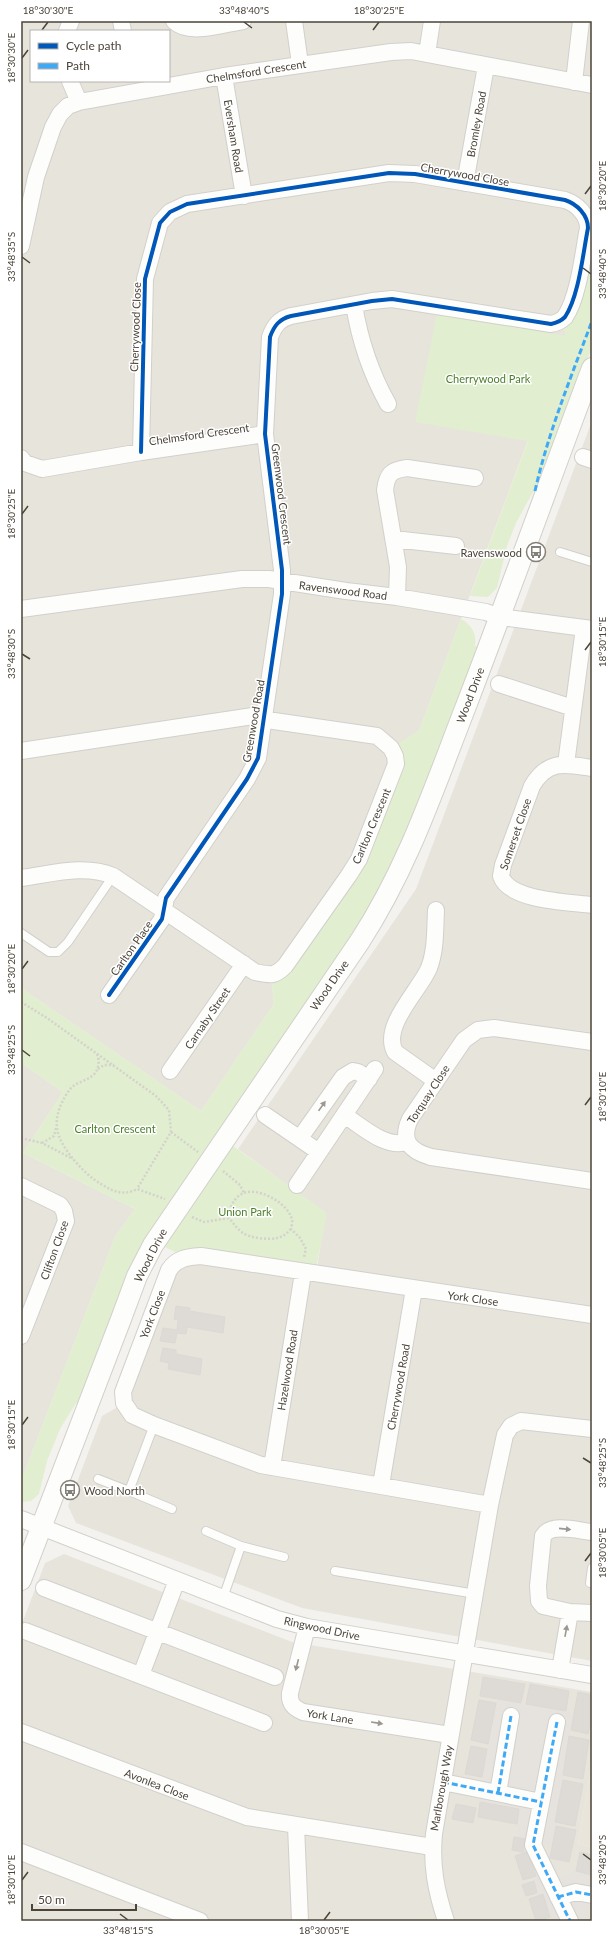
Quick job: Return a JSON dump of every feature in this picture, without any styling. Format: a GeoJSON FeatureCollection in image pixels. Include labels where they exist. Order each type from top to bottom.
{"type":"FeatureCollection","features":[{"type":"Feature","properties":{"kind":"street"},"geometry":{"type":"LineString","coordinates":[[174,21],[179,26],[190,29],[243,21]]}},
{"type":"Feature","properties":{"kind":"street"},"geometry":{"type":"LineString","coordinates":[[294,21],[300,64]]}},
{"type":"Feature","properties":{"kind":"street"},"geometry":{"type":"LineString","coordinates":[[427,54],[432,21]]}},
{"type":"Feature","properties":{"kind":"street"},"geometry":{"type":"LineString","coordinates":[[574,82],[581,21]]}},
{"type":"Feature","properties":{"kind":"street","name":"Chelmsford Crescent"},"geometry":{"type":"LineString","coordinates":[[21,246],[36,177],[53,127],[60,114],[68,106],[131,87],[224,76],[391,52],[427,54],[592,85]]}},
{"type":"Feature","properties":{"kind":"street","name":"Bromley Road"},"geometry":{"type":"LineString","coordinates":[[465,183],[486,66]]}},
{"type":"Feature","properties":{"kind":"street","name":"Eversham Road"},"geometry":{"type":"LineString","coordinates":[[224,76],[244,196]]}},
{"type":"Feature","properties":{"kind":"street"},"geometry":{"type":"LineString","coordinates":[[70,82],[79,102]]}},
{"type":"Feature","properties":{"kind":"street","name":"Cherrywood Close"},"geometry":{"type":"LineString","coordinates":[[141,452],[145,280],[157,229],[164,217],[181,206],[389,173],[415,174],[565,200],[575,205],[584,215],[588,223],[576,292],[565,317],[559,322],[551,324],[392,299],[354,304],[283,318],[272,329],[270,337]]}},
{"type":"Feature","properties":{"kind":"street"},"geometry":{"type":"LineString","coordinates":[[354,304],[359,333],[367,360],[376,383],[388,404]]}},
{"type":"Feature","properties":{"kind":"street","name":"Greenwood Crescent"},"geometry":{"type":"LineString","coordinates":[[270,337],[265,434],[282,570],[282,582]]}},
{"type":"Feature","properties":{"kind":"street","name":"Wood Drive"},"geometry":{"type":"LineString","coordinates":[[21,1580],[147,1255],[177,1207],[360,941],[384,901],[417,834],[500,617],[592,368]]}},
{"type":"Feature","properties":{"kind":"street","name":"Chelmsford Crescent"},"geometry":{"type":"LineString","coordinates":[[21,458],[26,464],[42,469],[141,452],[265,434]]}},
{"type":"Feature","properties":{"kind":"street"},"geometry":{"type":"LineString","coordinates":[[397,597],[398,566],[385,490],[386,481],[390,474],[397,469],[407,468],[475,478]]}},
{"type":"Feature","properties":{"kind":"street"},"geometry":{"type":"LineString","coordinates":[[394,539],[456,546]]}},
{"type":"Feature","properties":{"kind":"street","name":"Ravenswood Road"},"geometry":{"type":"LineString","coordinates":[[21,609],[231,580],[269,579],[397,597],[486,612],[500,617],[588,628]]}},
{"type":"Feature","properties":{"kind":"street","name":"Greenwood Road"},"geometry":{"type":"LineString","coordinates":[[164,910],[166,898],[253,769],[258,758],[282,582]]}},
{"type":"Feature","properties":{"kind":"street"},"geometry":{"type":"LineString","coordinates":[[566,764],[573,708],[588,628]]}},
{"type":"Feature","properties":{"kind":"street"},"geometry":{"type":"LineString","coordinates":[[499,684],[573,708]]}},
{"type":"Feature","properties":{"kind":"street","name":"Carlton Crescent"},"geometry":{"type":"LineString","coordinates":[[21,751],[253,716],[264,719],[377,736],[391,748],[396,764],[359,859],[285,966],[278,973],[270,975],[255,972],[114,876],[99,871],[84,869],[21,878]]}},
{"type":"Feature","properties":{"kind":"street","name":"Somerset Close"},"geometry":{"type":"LineString","coordinates":[[592,768],[566,764],[551,766],[538,776],[532,786],[503,865],[501,876],[508,887],[523,895],[592,905]]}},
{"type":"Feature","properties":{"kind":"street","name":"Carlton Place"},"geometry":{"type":"LineString","coordinates":[[109,995],[162,919],[164,910]]}},
{"type":"Feature","properties":{"kind":"street"},"geometry":{"type":"LineString","coordinates":[[436,910],[434,942],[429,968],[400,1015],[393,1033],[391,1045],[399,1056],[436,1081]]}},
{"type":"Feature","properties":{"kind":"street","name":"Carnaby Street"},"geometry":{"type":"LineString","coordinates":[[170,1071],[244,964]]}},
{"type":"Feature","properties":{"kind":"street","name":"Torquay Close"},"geometry":{"type":"LineString","coordinates":[[407,1142],[406,1133],[410,1119],[464,1040],[478,1030],[484,1028],[494,1028],[592,1042]]}},
{"type":"Feature","properties":{"kind":"street"},"geometry":{"type":"LineString","coordinates":[[297,1185],[372,1074],[353,1071],[343,1077],[300,1138]]}},
{"type":"Feature","properties":{"kind":"street"},"geometry":{"type":"LineString","coordinates":[[265,1115],[319,1152]]}},
{"type":"Feature","properties":{"kind":"street"},"geometry":{"type":"LineString","coordinates":[[344,1115],[383,1140],[397,1143],[407,1142],[417,1152],[431,1157],[592,1180]]}},
{"type":"Feature","properties":{"kind":"street","name":"Clifton Close"},"geometry":{"type":"LineString","coordinates":[[21,1186],[60,1205],[64,1211],[66,1221],[21,1336]]}},
{"type":"Feature","properties":{"kind":"street","name":"York Close"},"geometry":{"type":"LineString","coordinates":[[490,1505],[272,1467],[154,1425],[132,1415],[124,1403],[123,1392],[169,1270],[173,1264],[187,1257],[201,1256],[303,1273],[592,1315]]}},
{"type":"Feature","properties":{"kind":"street","name":"Hazelwood Road"},"geometry":{"type":"LineString","coordinates":[[272,1467],[303,1273]]}},
{"type":"Feature","properties":{"kind":"street","name":"Cherrywood Road"},"geometry":{"type":"LineString","coordinates":[[381,1485],[414,1289]]}},
{"type":"Feature","properties":{"kind":"street"},"geometry":{"type":"LineString","coordinates":[[466,1654],[490,1505],[503,1442],[507,1430],[511,1426],[521,1421],[592,1429]]}},
{"type":"Feature","properties":{"kind":"street","name":"Ringwood Drive"},"geometry":{"type":"LineString","coordinates":[[21,1519],[277,1619],[307,1627],[592,1675]]}},
{"type":"Feature","properties":{"kind":"street"},"geometry":{"type":"LineString","coordinates":[[592,1532],[554,1528],[547,1531],[544,1536],[538,1586],[539,1602],[543,1606],[570,1612],[592,1613]]}},
{"type":"Feature","properties":{"kind":"street"},"geometry":{"type":"LineString","coordinates":[[141,1675],[177,1580]]}},
{"type":"Feature","properties":{"kind":"street"},"geometry":{"type":"LineString","coordinates":[[44,1588],[274,1677]]}},
{"type":"Feature","properties":{"kind":"street"},"geometry":{"type":"LineString","coordinates":[[560,1670],[570,1612]]}},
{"type":"Feature","properties":{"kind":"street","name":"York Lane"},"geometry":{"type":"LineString","coordinates":[[307,1627],[290,1693],[290,1702],[295,1708],[304,1712],[450,1735]]}},
{"type":"Feature","properties":{"kind":"street"},"geometry":{"type":"LineString","coordinates":[[25,1631],[264,1722]]}},
{"type":"Feature","properties":{"kind":"street","name":"Marlborough Way"},"geometry":{"type":"LineString","coordinates":[[446,1921],[435,1886],[432,1848],[450,1735],[466,1654]]}},
{"type":"Feature","properties":{"kind":"street"},"geometry":{"type":"LineString","coordinates":[[498,1794],[511,1716]]}},
{"type":"Feature","properties":{"kind":"street"},"geometry":{"type":"LineString","coordinates":[[557,1722],[533,1845],[570,1921]]}},
{"type":"Feature","properties":{"kind":"street","name":"Avonlea Close"},"geometry":{"type":"LineString","coordinates":[[21,1732],[232,1813],[260,1820],[432,1848]]}},
{"type":"Feature","properties":{"kind":"street"},"geometry":{"type":"LineString","coordinates":[[443,1782],[541,1802]]}},
{"type":"Feature","properties":{"kind":"street"},"geometry":{"type":"LineString","coordinates":[[296,1826],[300,1921]]}},
{"type":"Feature","properties":{"kind":"street"},"geometry":{"type":"LineString","coordinates":[[21,1852],[200,1921]]}},
{"type":"Feature","properties":{"kind":"street"},"geometry":{"type":"LineString","coordinates":[[558,1897],[576,1892],[592,1895]]}},
{"type":"Feature","properties":{"kind":"lane"},"geometry":{"type":"LineString","coordinates":[[560,552],[592,562]]}},
{"type":"Feature","properties":{"kind":"lane"},"geometry":{"type":"LineString","coordinates":[[21,933],[49,952],[58,952],[68,942],[114,876]]}},
{"type":"Feature","properties":{"kind":"lane"},"geometry":{"type":"LineString","coordinates":[[129,1491],[154,1425]]}},
{"type":"Feature","properties":{"kind":"lane"},"geometry":{"type":"LineString","coordinates":[[98,1479],[172,1508]]}},
{"type":"Feature","properties":{"kind":"lane"},"geometry":{"type":"LineString","coordinates":[[206,1531],[241,1546],[284,1557]]}},
{"type":"Feature","properties":{"kind":"lane"},"geometry":{"type":"LineString","coordinates":[[223,1598],[241,1546]]}},
{"type":"Feature","properties":{"kind":"lane"},"geometry":{"type":"LineString","coordinates":[[590,1583],[592,1568]]}},
{"type":"Feature","properties":{"kind":"lane"},"geometry":{"type":"LineString","coordinates":[[335,1571],[476,1594]]}},
{"type":"Feature","properties":{"kind":"path"},"geometry":{"type":"LineString","coordinates":[[21,1002],[97,1053],[156,1096],[168,1110],[171,1132],[137,1189],[128,1194],[114,1192],[93,1180],[73,1159],[65,1147],[57,1128]]}},
{"type":"Feature","properties":{"kind":"path"},"geometry":{"type":"LineString","coordinates":[[97,1053],[99,1060],[98,1069]]}},
{"type":"Feature","properties":{"kind":"path"},"geometry":{"type":"LineString","coordinates":[[42,1143],[54,1136],[57,1128],[58,1112],[63,1100],[72,1088],[93,1076],[98,1069],[104,1065],[114,1065]]}},
{"type":"Feature","properties":{"kind":"path"},"geometry":{"type":"LineString","coordinates":[[171,1132],[201,1154]]}},
{"type":"Feature","properties":{"kind":"path"},"geometry":{"type":"LineString","coordinates":[[21,1138],[42,1143],[73,1159]]}},
{"type":"Feature","properties":{"kind":"path"},"geometry":{"type":"LineString","coordinates":[[218,1167],[240,1185],[244,1193]]}},
{"type":"Feature","properties":{"kind":"path"},"geometry":{"type":"LineString","coordinates":[[137,1189],[167,1200]]}},
{"type":"Feature","properties":{"kind":"path"},"geometry":{"type":"LineString","coordinates":[[259,1192],[274,1199],[287,1208],[292,1221],[290,1229],[284,1235],[277,1238],[261,1238],[244,1234],[235,1226],[228,1216],[231,1205],[240,1194],[244,1193],[259,1192]]}},
{"type":"Feature","properties":{"kind":"path"},"geometry":{"type":"LineString","coordinates":[[186,1213],[198,1221],[204,1222],[229,1218]]}},
{"type":"Feature","properties":{"kind":"path"},"geometry":{"type":"LineString","coordinates":[[290,1229],[300,1238],[306,1248],[303,1273]]}},
{"type":"Feature","properties":{"kind":"shaded area"},"geometry":{"type":"Polygon","coordinates":[[[22,21],[592,21],[592,207],[585,214],[567,336],[419,731],[393,747],[366,846],[271,976],[274,1004],[201,1111],[21,988],[22,21]]]}},
{"type":"Feature","properties":{"kind":"shaded area"},"geometry":{"type":"Polygon","coordinates":[[[592,421],[592,1661],[302,1608],[76,1523],[68,1506],[102,1416],[123,1404],[177,1260],[316,1273],[326,1213],[238,1149],[416,889],[592,421]]]}},
{"type":"Feature","properties":{"kind":"shaded area"},"geometry":{"type":"Polygon","coordinates":[[[21,1063],[63,1092],[23,1153],[135,1209],[115,1237],[21,1481],[21,1063]]]}},
{"type":"Feature","properties":{"kind":"shaded area"},"geometry":{"type":"Polygon","coordinates":[[[64,1554],[292,1642],[592,1692],[592,1762],[578,1844],[592,1847],[592,1921],[21,1921],[21,1626],[45,1563],[64,1554]]]}},
{"type":"Feature","properties":{"kind":"shaded area"},"geometry":{"type":"Polygon","coordinates":[[[497,1698],[574,1713],[552,1846],[544,1844],[543,1848],[552,1877],[559,1878],[576,1871],[592,1875],[592,1907],[587,1907],[591,1921],[552,1921],[543,1894],[539,1895],[537,1893],[532,1877],[536,1876],[528,1852],[522,1853],[525,1840],[518,1838],[517,1824],[519,1809],[480,1802],[482,1777],[497,1698]]]}},
{"type":"Feature","properties":{"kind":"shaded area"},"geometry":{"type":"Polygon","coordinates":[[[592,1762],[592,1847],[578,1844],[592,1762]]]}},
{"type":"Feature","properties":{"kind":"green space","name":"Cherrywood Park"},"geometry":{"type":"Polygon","coordinates":[[[592,207],[592,347],[537,493],[533,492],[516,523],[507,546],[497,588],[488,597],[470,596],[528,441],[415,422],[437,314],[566,336],[560,322],[565,317],[585,214],[592,207]]]}},
{"type":"Feature","properties":{"kind":"green space"},"geometry":{"type":"Polygon","coordinates":[[[461,619],[473,630],[475,646],[479,647],[421,799],[388,875],[353,934],[147,1236],[78,1404],[76,1403],[60,1429],[47,1461],[39,1494],[31,1501],[21,1502],[21,1481],[115,1237],[135,1209],[23,1153],[63,1092],[21,1063],[21,988],[201,1111],[274,1004],[271,976],[366,846],[392,747],[419,731],[461,619]]]}},
{"type":"Feature","properties":{"kind":"green space","name":"Union Park"},"geometry":{"type":"Polygon","coordinates":[[[233,1146],[327,1213],[316,1268],[189,1248],[175,1252],[165,1247],[181,1221],[233,1146]]]}},
{"type":"Feature","properties":{"kind":"building"},"geometry":{"type":"Polygon","coordinates":[[[176,1306],[190,1308],[190,1311],[225,1317],[223,1333],[187,1327],[186,1334],[177,1333],[175,1343],[160,1341],[163,1328],[177,1330],[178,1320],[174,1319],[176,1306]]]}},
{"type":"Feature","properties":{"kind":"building"},"geometry":{"type":"Polygon","coordinates":[[[163,1348],[176,1350],[176,1354],[202,1359],[200,1375],[168,1369],[169,1363],[160,1361],[163,1348]]]}},
{"type":"Feature","properties":{"kind":"building"},"geometry":{"type":"Polygon","coordinates":[[[483,1677],[525,1684],[521,1703],[480,1696],[483,1677]]]}},
{"type":"Feature","properties":{"kind":"building"},"geometry":{"type":"Polygon","coordinates":[[[530,1684],[569,1691],[566,1711],[526,1704],[530,1684]]]}},
{"type":"Feature","properties":{"kind":"building"},"geometry":{"type":"Polygon","coordinates":[[[578,1692],[592,1695],[592,1717],[588,1734],[571,1730],[578,1692]]]}},
{"type":"Feature","properties":{"kind":"building"},"geometry":{"type":"Polygon","coordinates":[[[479,1700],[496,1703],[488,1744],[471,1740],[479,1700]]]}},
{"type":"Feature","properties":{"kind":"building"},"geometry":{"type":"Polygon","coordinates":[[[569,1736],[589,1740],[583,1779],[563,1775],[569,1736]]]}},
{"type":"Feature","properties":{"kind":"building"},"geometry":{"type":"Polygon","coordinates":[[[471,1746],[487,1749],[482,1777],[465,1774],[471,1746]]]}},
{"type":"Feature","properties":{"kind":"building"},"geometry":{"type":"Polygon","coordinates":[[[563,1780],[583,1784],[575,1826],[555,1822],[563,1780]]]}},
{"type":"Feature","properties":{"kind":"building"},"geometry":{"type":"Polygon","coordinates":[[[480,1802],[519,1809],[517,1824],[478,1817],[480,1802]]]}},
{"type":"Feature","properties":{"kind":"building"},"geometry":{"type":"Polygon","coordinates":[[[456,1804],[476,1808],[473,1823],[452,1819],[456,1804]]]}},
{"type":"Feature","properties":{"kind":"building"},"geometry":{"type":"Polygon","coordinates":[[[556,1826],[576,1830],[569,1862],[550,1858],[556,1826]]]}},
{"type":"Feature","properties":{"kind":"building"},"geometry":{"type":"Polygon","coordinates":[[[514,1837],[525,1839],[523,1852],[512,1850],[514,1837]]]}},
{"type":"Feature","properties":{"kind":"building"},"geometry":{"type":"Polygon","coordinates":[[[528,1851],[536,1876],[523,1880],[515,1856],[528,1851]]]}},
{"type":"Feature","properties":{"kind":"building"},"geometry":{"type":"Polygon","coordinates":[[[580,1852],[592,1855],[592,1875],[576,1871],[580,1852]]]}},
{"type":"Feature","properties":{"kind":"building"},"geometry":{"type":"Polygon","coordinates":[[[534,1881],[537,1893],[526,1896],[522,1885],[534,1881]]]}},
{"type":"Feature","properties":{"kind":"building"},"geometry":{"type":"Polygon","coordinates":[[[543,1894],[550,1917],[536,1921],[529,1899],[543,1894]]]}},
{"type":"Feature","properties":{"kind":"marked path"},"geometry":{"type":"LineString","coordinates":[[535,491],[553,426],[592,321]]}},
{"type":"Feature","properties":{"kind":"marked path"},"geometry":{"type":"LineString","coordinates":[[498,1793],[511,1716]]}},
{"type":"Feature","properties":{"kind":"marked path"},"geometry":{"type":"LineString","coordinates":[[557,1722],[533,1845],[570,1921]]}},
{"type":"Feature","properties":{"kind":"marked path"},"geometry":{"type":"LineString","coordinates":[[443,1782],[541,1802]]}},
{"type":"Feature","properties":{"kind":"marked path"},"geometry":{"type":"LineString","coordinates":[[558,1897],[576,1892],[592,1895]]}},
{"type":"Feature","properties":{"kind":"cycle path"},"geometry":{"type":"LineString","coordinates":[[109,995],[162,919],[166,898],[247,779],[258,758],[282,594],[282,570],[265,434],[270,337],[273,330],[280,321],[287,317],[372,301],[392,299],[551,324],[557,322],[565,317],[574,298],[588,228],[588,223],[584,214],[574,204],[565,200],[415,174],[389,173],[187,204],[170,212],[160,223],[145,279],[141,452]]}},
{"type":"Feature","properties":{"kind":"place","name":"Ravenswood"},"geometry":{"type":"Point","coordinates":[536,552]}},
{"type":"Feature","properties":{"kind":"place","name":"Wood North"},"geometry":{"type":"Point","coordinates":[70,1490]}}]}
